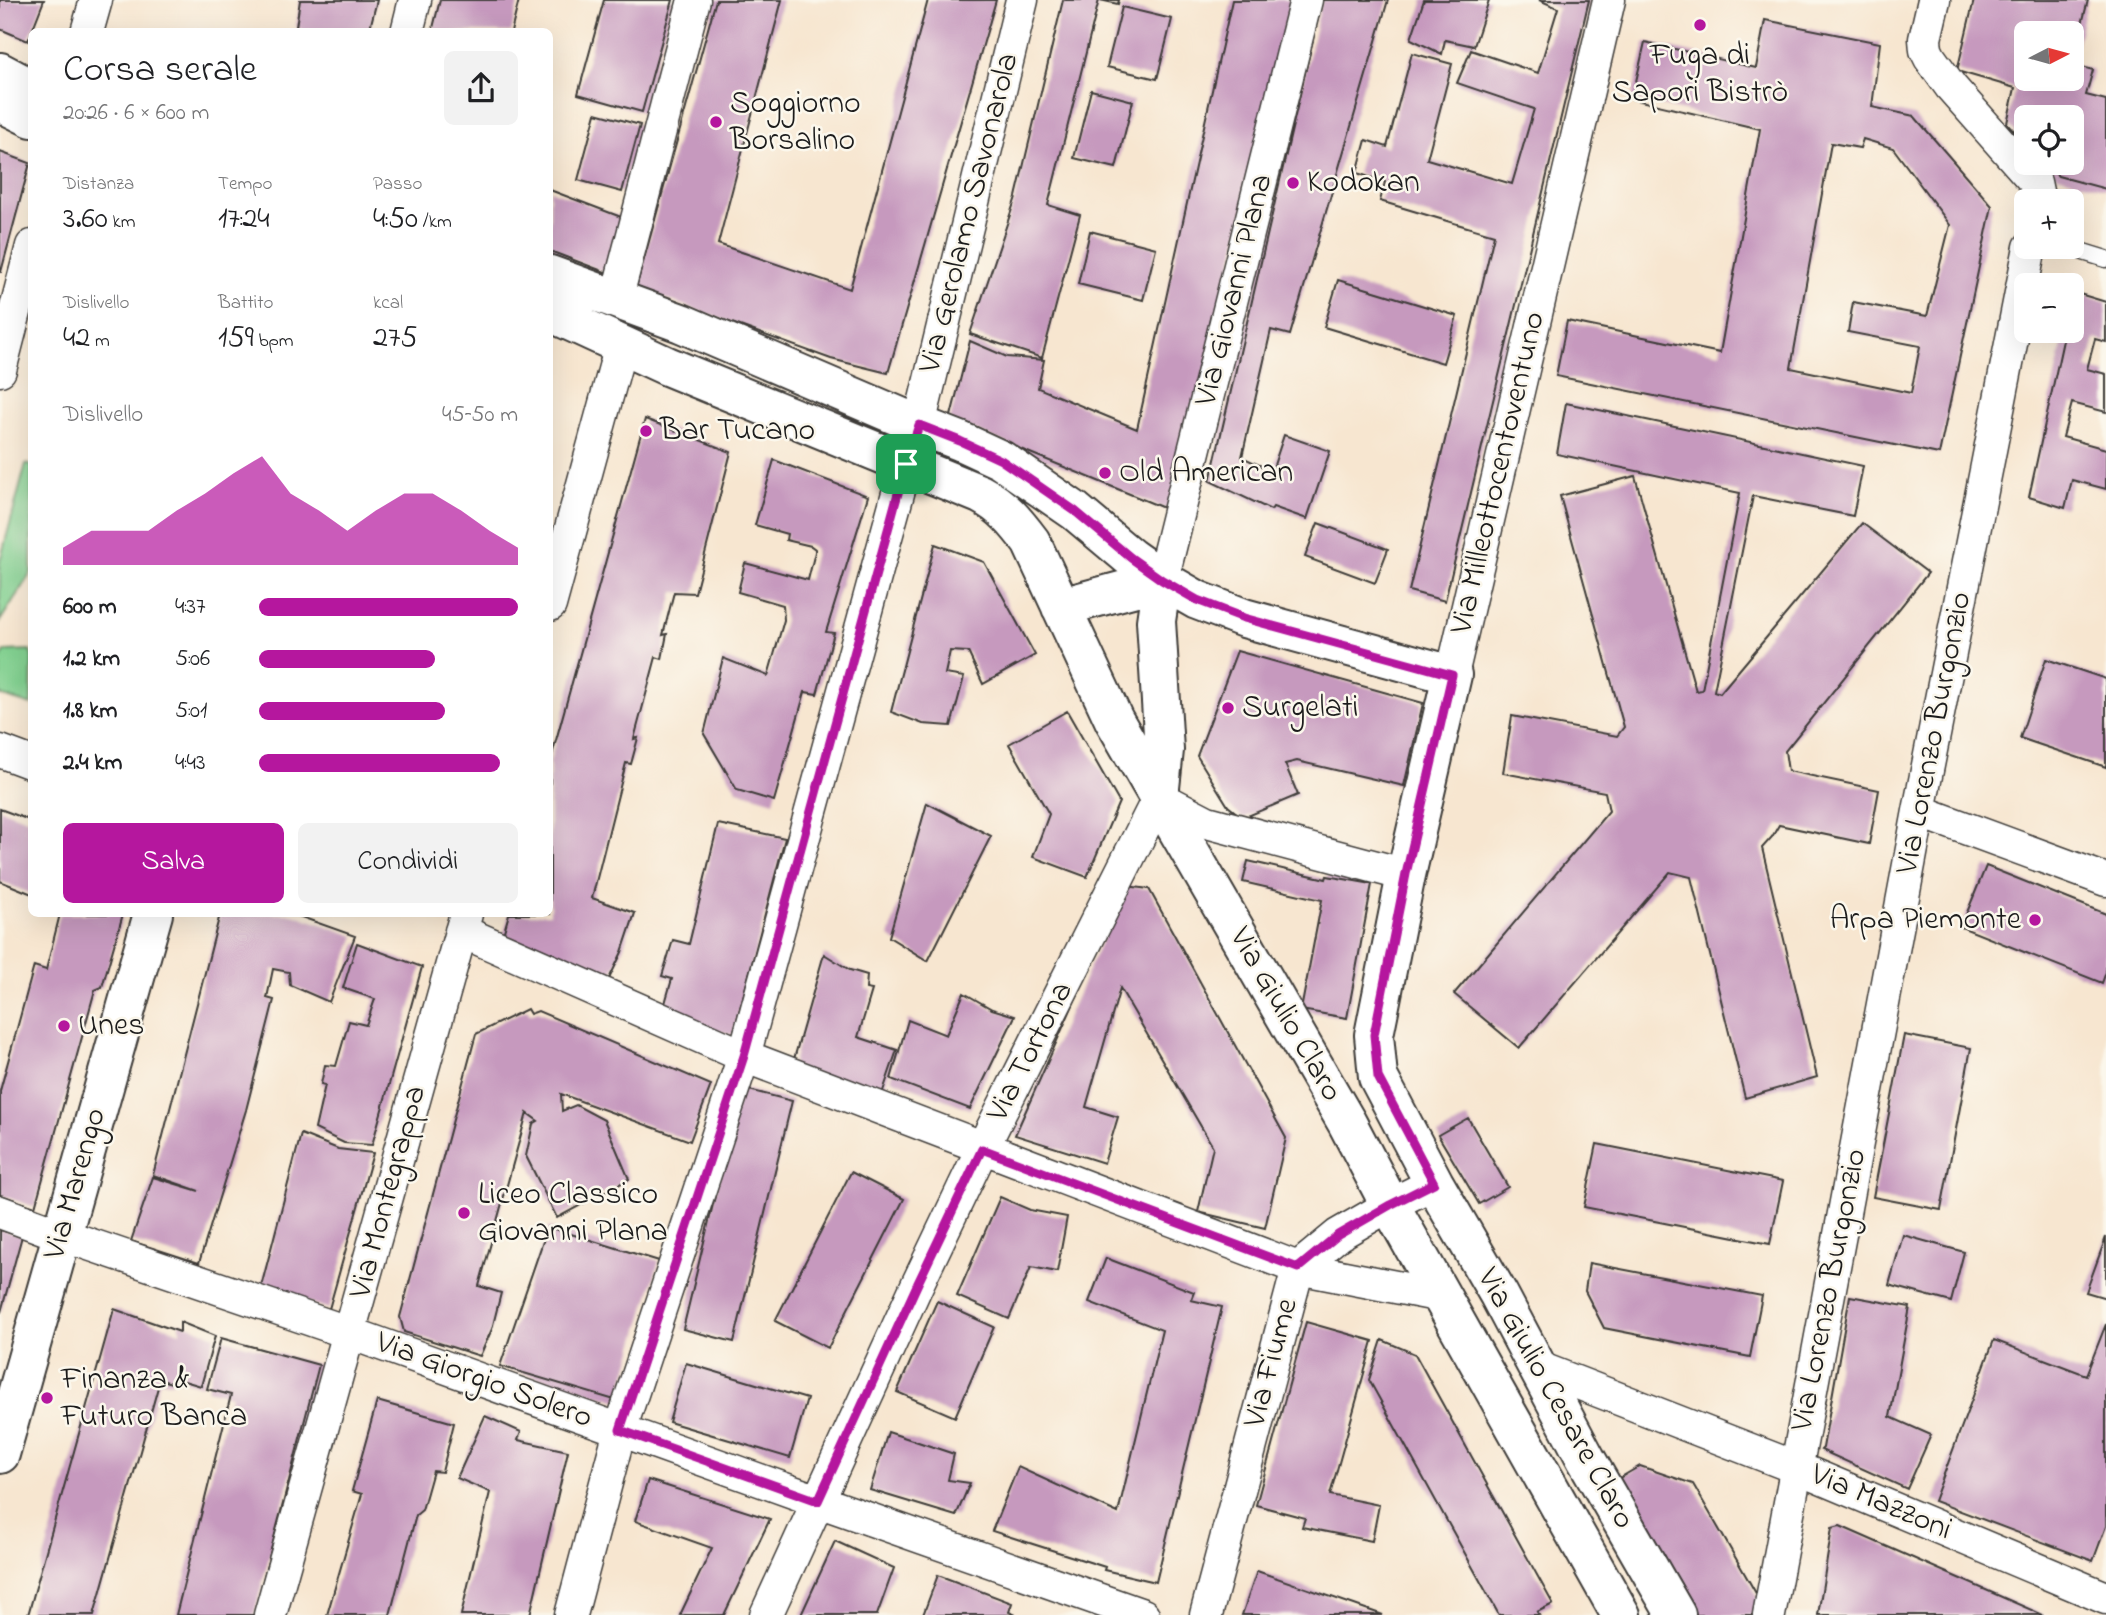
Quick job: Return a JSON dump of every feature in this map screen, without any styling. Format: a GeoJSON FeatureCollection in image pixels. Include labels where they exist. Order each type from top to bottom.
{"type":"FeatureCollection","features":[{"type":"Feature","properties":{"kind":"street"},"geometry":{"type":"LineString","coordinates":[[88,28],[96,0]]}},
{"type":"Feature","properties":{"kind":"street"},"geometry":{"type":"LineString","coordinates":[[408,28],[415,0]]}},
{"type":"Feature","properties":{"kind":"street"},"geometry":{"type":"LineString","coordinates":[[616,300],[694,0]]}},
{"type":"Feature","properties":{"kind":"street","name":"Via Gerolamo Savonarola"},"geometry":{"type":"LineString","coordinates":[[571,1615],[620,1430],[744,1056],[906,464],[919,425],[1022,0]]}},
{"type":"Feature","properties":{"kind":"street","name":"Via Giovanni Plana"},"geometry":{"type":"LineString","coordinates":[[1162,580],[1306,0]]}},
{"type":"Feature","properties":{"kind":"street","name":"Via Milleottocentoventuno"},"geometry":{"type":"LineString","coordinates":[[1434,1183],[1378,1077],[1374,1035],[1406,874],[1609,0]]}},
{"type":"Feature","properties":{"kind":"street"},"geometry":{"type":"LineString","coordinates":[[1932,8],[1925,39],[1930,58],[1951,87],[2035,182],[2037,189]]}},
{"type":"Feature","properties":{"kind":"street"},"geometry":{"type":"LineString","coordinates":[[0,72],[28,87]]}},
{"type":"Feature","properties":{"kind":"street"},"geometry":{"type":"LineString","coordinates":[[0,102],[28,116]]}},
{"type":"Feature","properties":{"kind":"street","name":"Via Lorenzo Burgonzio"},"geometry":{"type":"LineString","coordinates":[[1769,1615],[1919,811],[2028,259]]}},
{"type":"Feature","properties":{"kind":"street"},"geometry":{"type":"LineString","coordinates":[[0,370],[28,262]]}},
{"type":"Feature","properties":{"kind":"street"},"geometry":{"type":"LineString","coordinates":[[553,276],[681,323],[1001,460],[1075,511],[1131,558],[1197,600],[1244,618],[1452,675]]}},
{"type":"Feature","properties":{"kind":"street","name":"Via Giulio Claro"},"geometry":{"type":"LineString","coordinates":[[553,313],[621,345],[980,494],[1006,511],[1031,542],[1114,720],[1340,1111],[1390,1205],[1621,1615]]}},
{"type":"Feature","properties":{"kind":"street"},"geometry":{"type":"LineString","coordinates":[[553,594],[621,345]]}},
{"type":"Feature","properties":{"kind":"street"},"geometry":{"type":"LineString","coordinates":[[1061,607],[1162,580]]}},
{"type":"Feature","properties":{"kind":"street"},"geometry":{"type":"LineString","coordinates":[[1162,580],[1156,621],[1164,750],[1159,797],[1207,822],[1406,874]]}},
{"type":"Feature","properties":{"kind":"street"},"geometry":{"type":"LineString","coordinates":[[0,751],[28,762]]}},
{"type":"Feature","properties":{"kind":"street","name":"Via Tortona"},"geometry":{"type":"LineString","coordinates":[[766,1615],[982,1149],[1159,797]]}},
{"type":"Feature","properties":{"kind":"street"},"geometry":{"type":"LineString","coordinates":[[1919,811],[2106,880]]}},
{"type":"Feature","properties":{"kind":"street","name":"Via Marengo"},"geometry":{"type":"LineString","coordinates":[[0,1454],[152,917]]}},
{"type":"Feature","properties":{"kind":"street"},"geometry":{"type":"LineString","coordinates":[[463,918],[744,1056],[982,1149],[1298,1268],[1442,1296]]}},
{"type":"Feature","properties":{"kind":"street","name":"Via Montegrappa"},"geometry":{"type":"LineString","coordinates":[[270,1615],[463,918]]}},
{"type":"Feature","properties":{"kind":"street","name":"Via Fiume"},"geometry":{"type":"LineString","coordinates":[[1206,1615],[1298,1268],[1338,1235],[1434,1183]]}},
{"type":"Feature","properties":{"kind":"street","name":"Via Giulio Cesare Claro"},"geometry":{"type":"LineString","coordinates":[[1434,1183],[1499,1295],[1586,1459],[1676,1615]]}},
{"type":"Feature","properties":{"kind":"street","name":"Via Giorgio Solero"},"geometry":{"type":"LineString","coordinates":[[0,1212],[350,1333],[1143,1615]]}},
{"type":"Feature","properties":{"kind":"street","name":"Via Mazzoni"},"geometry":{"type":"LineString","coordinates":[[1537,1367],[1797,1468],[2106,1598]]}},
{"type":"Feature","properties":{"kind":"lane"},"geometry":{"type":"LineString","coordinates":[[2084,252],[2106,259]]}},
{"type":"Feature","properties":{"kind":"green space"},"geometry":{"type":"Polygon","coordinates":[[[26,464],[28,578],[0,621],[0,561],[26,464]]]}},
{"type":"Feature","properties":{"kind":"green space"},"geometry":{"type":"Polygon","coordinates":[[[28,650],[28,704],[0,695],[0,659],[6,651],[28,650]]]}},
{"type":"Feature","properties":{"kind":"building"},"geometry":{"type":"Polygon","coordinates":[[[0,0],[44,0],[33,28],[28,28],[28,41],[0,29],[0,0]]]}},
{"type":"Feature","properties":{"kind":"building"},"geometry":{"type":"Polygon","coordinates":[[[300,0],[377,0],[370,28],[296,27],[300,0]]]}},
{"type":"Feature","properties":{"kind":"building"},"geometry":{"type":"Polygon","coordinates":[[[440,0],[519,0],[512,28],[433,28],[440,0]]]}},
{"type":"Feature","properties":{"kind":"building"},"geometry":{"type":"Polygon","coordinates":[[[604,0],[673,0],[642,112],[578,94],[604,0]]]}},
{"type":"Feature","properties":{"kind":"building","name":"Soggiorno Borsalino"},"geometry":{"type":"Polygon","coordinates":[[[716,0],[782,0],[718,244],[850,289],[928,0],[996,0],[888,373],[831,359],[636,288],[716,0]]]}},
{"type":"Feature","properties":{"kind":"building"},"geometry":{"type":"Polygon","coordinates":[[[1063,0],[1099,0],[1048,205],[1080,215],[1042,358],[970,334],[1016,197],[1063,0]]]}},
{"type":"Feature","properties":{"kind":"building"},"geometry":{"type":"Polygon","coordinates":[[[1100,0],[1119,0],[1118,4],[1100,0]]]}},
{"type":"Feature","properties":{"kind":"building"},"geometry":{"type":"Polygon","coordinates":[[[1232,0],[1291,0],[1176,513],[950,420],[970,341],[1007,357],[1044,360],[1038,388],[1137,429],[1232,0]]]}},
{"type":"Feature","properties":{"kind":"building"},"geometry":{"type":"Polygon","coordinates":[[[1322,0],[1388,0],[1290,335],[1271,330],[1242,457],[1272,471],[1284,435],[1330,451],[1307,519],[1273,507],[1271,510],[1210,481],[1322,0]]]}},
{"type":"Feature","properties":{"kind":"building"},"geometry":{"type":"Polygon","coordinates":[[[1424,0],[1489,0],[1474,46],[1445,40],[1442,54],[1411,39],[1424,0]]]}},
{"type":"Feature","properties":{"kind":"building"},"geometry":{"type":"Polygon","coordinates":[[[1539,0],[1589,0],[1445,601],[1409,591],[1494,235],[1380,201],[1385,182],[1357,173],[1366,140],[1387,147],[1412,53],[1452,64],[1427,159],[1512,184],[1534,109],[1457,83],[1471,50],[1538,73],[1558,8],[1539,0]]]}},
{"type":"Feature","properties":{"kind":"building"},"geometry":{"type":"Polygon","coordinates":[[[1974,0],[2088,0],[2083,21],[2014,21],[2014,88],[1957,71],[1974,0]]]}},
{"type":"Feature","properties":{"kind":"building"},"geometry":{"type":"Polygon","coordinates":[[[1122,7],[1172,19],[1157,79],[1107,67],[1122,7]]]}},
{"type":"Feature","properties":{"kind":"building"},"geometry":{"type":"Polygon","coordinates":[[[1765,20],[1880,43],[1872,107],[1914,116],[1992,206],[1939,454],[1556,376],[1567,321],[1720,353],[1760,129],[1632,99],[1645,42],[1756,68],[1765,20]],[[1863,139],[1860,148],[1831,143],[1791,368],[1911,393],[1920,346],[1848,332],[1853,302],[1927,316],[1950,225],[1893,148],[1863,139]]]}},
{"type":"Feature","properties":{"kind":"building"},"geometry":{"type":"Polygon","coordinates":[[[2084,67],[2093,70],[2086,95],[2106,100],[2106,189],[2057,175],[2084,175],[2084,105],[2014,105],[2014,131],[2007,123],[2014,91],[2084,91],[2084,67]]]}},
{"type":"Feature","properties":{"kind":"building"},"geometry":{"type":"Polygon","coordinates":[[[1091,90],[1133,101],[1116,168],[1074,158],[1091,90]]]}},
{"type":"Feature","properties":{"kind":"building"},"geometry":{"type":"Polygon","coordinates":[[[596,113],[640,125],[622,192],[578,180],[596,113]]]}},
{"type":"Feature","properties":{"kind":"building"},"geometry":{"type":"Polygon","coordinates":[[[0,152],[28,162],[28,171],[0,272],[0,152]]]}},
{"type":"Feature","properties":{"kind":"building"},"geometry":{"type":"Polygon","coordinates":[[[553,191],[621,217],[613,275],[553,252],[553,191]]]}},
{"type":"Feature","properties":{"kind":"building"},"geometry":{"type":"Polygon","coordinates":[[[1090,231],[1156,248],[1143,300],[1078,284],[1090,231]]]}},
{"type":"Feature","properties":{"kind":"building"},"geometry":{"type":"Polygon","coordinates":[[[1338,280],[1457,316],[1443,363],[1324,327],[1338,280]]]}},
{"type":"Feature","properties":{"kind":"building"},"geometry":{"type":"Polygon","coordinates":[[[2084,295],[2106,302],[2106,342],[2095,339],[2087,369],[2106,374],[2106,412],[2072,403],[2063,437],[2106,449],[2106,489],[2072,480],[2065,508],[2029,497],[2062,343],[2084,343],[2084,295]]]}},
{"type":"Feature","properties":{"kind":"building"},"geometry":{"type":"Polygon","coordinates":[[[1566,403],[1863,466],[1853,516],[1753,496],[1714,691],[1720,693],[1862,523],[1928,573],[1785,751],[1788,771],[1879,790],[1869,844],[1779,825],[1762,848],[1817,1077],[1745,1098],[1691,877],[1670,872],[1519,1048],[1454,994],[1609,811],[1605,792],[1503,773],[1512,716],[1617,736],[1624,727],[1560,496],[1635,476],[1696,691],[1702,690],[1740,493],[1557,454],[1566,403]]]}},
{"type":"Feature","properties":{"kind":"building"},"geometry":{"type":"Polygon","coordinates":[[[645,419],[731,452],[695,593],[674,592],[663,635],[667,634],[662,659],[656,657],[634,739],[638,738],[631,764],[626,763],[592,898],[635,913],[622,952],[608,981],[503,935],[508,917],[553,917],[553,751],[645,419]]]}},
{"type":"Feature","properties":{"kind":"building"},"geometry":{"type":"Polygon","coordinates":[[[774,460],[868,496],[826,632],[834,633],[817,694],[805,692],[774,801],[737,790],[704,734],[723,658],[768,676],[784,620],[783,605],[738,592],[745,563],[808,580],[815,549],[786,540],[787,534],[755,525],[774,460]]]}},
{"type":"Feature","properties":{"kind":"building"},"geometry":{"type":"Polygon","coordinates":[[[1318,523],[1388,549],[1375,583],[1305,557],[1318,523]]]}},
{"type":"Feature","properties":{"kind":"building"},"geometry":{"type":"Polygon","coordinates":[[[935,544],[984,562],[1035,655],[983,684],[968,652],[950,651],[945,674],[964,677],[951,726],[923,724],[891,712],[935,544]]]}},
{"type":"Feature","properties":{"kind":"building"},"geometry":{"type":"Polygon","coordinates":[[[1237,651],[1423,703],[1404,786],[1297,761],[1285,764],[1298,795],[1243,818],[1228,806],[1197,756],[1237,651]]]}},
{"type":"Feature","properties":{"kind":"building"},"geometry":{"type":"Polygon","coordinates":[[[2046,659],[2106,679],[2106,767],[2020,738],[2046,659]]]}},
{"type":"Feature","properties":{"kind":"building"},"geometry":{"type":"Polygon","coordinates":[[[1067,711],[1119,802],[1087,877],[1033,857],[1049,814],[1009,744],[1067,711]]]}},
{"type":"Feature","properties":{"kind":"building"},"geometry":{"type":"Polygon","coordinates":[[[927,803],[991,836],[928,961],[889,937],[927,803]]]}},
{"type":"Feature","properties":{"kind":"building"},"geometry":{"type":"Polygon","coordinates":[[[0,809],[28,820],[28,892],[0,881],[0,809]]]}},
{"type":"Feature","properties":{"kind":"building"},"geometry":{"type":"Polygon","coordinates":[[[718,824],[785,838],[733,1035],[662,1014],[672,979],[662,976],[673,940],[689,944],[718,824]]]}},
{"type":"Feature","properties":{"kind":"building"},"geometry":{"type":"Polygon","coordinates":[[[1248,861],[1326,879],[1327,876],[1372,884],[1347,1018],[1301,1010],[1322,900],[1243,882],[1248,861]]]}},
{"type":"Feature","properties":{"kind":"building","name":"Arpa Piemonte"},"geometry":{"type":"Polygon","coordinates":[[[1986,866],[2106,914],[2106,972],[2102,983],[1961,927],[1986,866]]]}},
{"type":"Feature","properties":{"kind":"building"},"geometry":{"type":"Polygon","coordinates":[[[1126,886],[1149,889],[1286,1138],[1265,1228],[1198,1212],[1213,1147],[1120,988],[1086,1107],[1118,1117],[1104,1163],[1015,1135],[1126,886]]]}},
{"type":"Feature","properties":{"kind":"building"},"geometry":{"type":"Polygon","coordinates":[[[59,917],[122,917],[102,987],[95,990],[35,1207],[0,1195],[0,1091],[34,966],[46,970],[59,917]]]}},
{"type":"Feature","properties":{"kind":"building"},"geometry":{"type":"Polygon","coordinates":[[[219,917],[301,917],[355,936],[329,1002],[290,985],[289,972],[273,969],[267,998],[274,1000],[246,1110],[199,1263],[131,1241],[153,1177],[199,1191],[153,1175],[219,917]]]}},
{"type":"Feature","properties":{"kind":"building"},"geometry":{"type":"Polygon","coordinates":[[[357,943],[422,967],[372,1145],[344,1143],[315,1129],[325,1085],[321,1084],[325,1065],[336,1066],[349,1021],[366,1025],[375,999],[343,988],[357,943]]]}},
{"type":"Feature","properties":{"kind":"building"},"geometry":{"type":"Polygon","coordinates":[[[824,954],[850,970],[867,975],[866,989],[872,990],[858,1037],[897,1050],[880,1100],[792,1066],[824,954]]]}},
{"type":"Feature","properties":{"kind":"building"},"geometry":{"type":"Polygon","coordinates":[[[964,993],[992,1009],[1015,1016],[970,1109],[891,1079],[908,1020],[946,1035],[964,993]]]}},
{"type":"Feature","properties":{"kind":"building","name":"Liceo Classico Giovanni Plana"},"geometry":{"type":"Polygon","coordinates":[[[527,1009],[530,1014],[538,1011],[711,1085],[690,1141],[561,1094],[562,1111],[576,1105],[604,1120],[629,1179],[557,1218],[526,1156],[533,1124],[538,1121],[527,1113],[479,1286],[501,1293],[492,1329],[480,1356],[404,1332],[400,1317],[476,1034],[527,1009]]]}},
{"type":"Feature","properties":{"kind":"building"},"geometry":{"type":"Polygon","coordinates":[[[1904,1035],[1971,1048],[1941,1210],[1873,1197],[1904,1035]]]}},
{"type":"Feature","properties":{"kind":"building"},"geometry":{"type":"Polygon","coordinates":[[[741,1088],[792,1101],[734,1342],[683,1329],[741,1088]]]}},
{"type":"Feature","properties":{"kind":"building"},"geometry":{"type":"Polygon","coordinates":[[[1468,1118],[1508,1187],[1479,1204],[1438,1135],[1468,1118]]]}},
{"type":"Feature","properties":{"kind":"building"},"geometry":{"type":"Polygon","coordinates":[[[301,1134],[338,1149],[373,1153],[329,1309],[261,1287],[301,1134]]]}},
{"type":"Feature","properties":{"kind":"building"},"geometry":{"type":"Polygon","coordinates":[[[1597,1144],[1783,1181],[1770,1244],[1584,1207],[1597,1144]]]}},
{"type":"Feature","properties":{"kind":"building"},"geometry":{"type":"Polygon","coordinates":[[[851,1172],[904,1199],[828,1348],[775,1321],[851,1172]]]}},
{"type":"Feature","properties":{"kind":"building"},"geometry":{"type":"Polygon","coordinates":[[[1000,1197],[1030,1210],[1067,1217],[1057,1272],[1031,1267],[1009,1319],[957,1296],[1000,1197]]]}},
{"type":"Feature","properties":{"kind":"building"},"geometry":{"type":"Polygon","coordinates":[[[548,1227],[659,1261],[618,1401],[500,1366],[548,1227]]]}},
{"type":"Feature","properties":{"kind":"building"},"geometry":{"type":"Polygon","coordinates":[[[0,1230],[22,1236],[1,1312],[0,1312],[0,1230]]]}},
{"type":"Feature","properties":{"kind":"building"},"geometry":{"type":"Polygon","coordinates":[[[1903,1235],[1964,1252],[1951,1302],[1889,1285],[1903,1235]]]}},
{"type":"Feature","properties":{"kind":"building"},"geometry":{"type":"Polygon","coordinates":[[[2106,1237],[2106,1298],[2086,1292],[2106,1237]]]}},
{"type":"Feature","properties":{"kind":"building"},"geometry":{"type":"Polygon","coordinates":[[[1106,1258],[1194,1292],[1191,1300],[1222,1307],[1156,1582],[1104,1570],[1105,1567],[992,1531],[1018,1467],[1118,1513],[1162,1330],[1089,1302],[1106,1258]]]}},
{"type":"Feature","properties":{"kind":"building"},"geometry":{"type":"Polygon","coordinates":[[[1589,1263],[1762,1296],[1750,1357],[1604,1328],[1585,1291],[1589,1263]]]}},
{"type":"Feature","properties":{"kind":"building"},"geometry":{"type":"Polygon","coordinates":[[[1850,1296],[1910,1307],[1890,1417],[1931,1435],[1907,1489],[1821,1450],[1850,1296]]]}},
{"type":"Feature","properties":{"kind":"building"},"geometry":{"type":"Polygon","coordinates":[[[937,1301],[994,1327],[955,1417],[897,1392],[937,1301]]]}},
{"type":"Feature","properties":{"kind":"building"},"geometry":{"type":"Polygon","coordinates":[[[114,1309],[180,1332],[180,1322],[215,1336],[201,1386],[174,1378],[172,1383],[160,1380],[94,1615],[28,1615],[114,1309]]]}},
{"type":"Feature","properties":{"kind":"building"},"geometry":{"type":"Polygon","coordinates":[[[1306,1322],[1373,1341],[1330,1495],[1379,1505],[1372,1541],[1302,1527],[1305,1518],[1256,1505],[1306,1322]]]}},
{"type":"Feature","properties":{"kind":"building"},"geometry":{"type":"Polygon","coordinates":[[[2106,1324],[2106,1526],[2093,1561],[1934,1501],[1994,1340],[2086,1375],[2106,1324]]]}},
{"type":"Feature","properties":{"kind":"building"},"geometry":{"type":"Polygon","coordinates":[[[221,1338],[319,1365],[254,1615],[176,1615],[231,1395],[207,1389],[221,1338]]]}},
{"type":"Feature","properties":{"kind":"building"},"geometry":{"type":"Polygon","coordinates":[[[1382,1340],[1415,1354],[1553,1604],[1537,1612],[1539,1615],[1499,1615],[1369,1380],[1382,1340]]]}},
{"type":"Feature","properties":{"kind":"building"},"geometry":{"type":"Polygon","coordinates":[[[686,1363],[807,1399],[790,1458],[669,1422],[686,1363]]]}},
{"type":"Feature","properties":{"kind":"building"},"geometry":{"type":"Polygon","coordinates":[[[377,1401],[454,1423],[442,1472],[433,1471],[422,1510],[416,1515],[390,1615],[327,1615],[362,1494],[352,1491],[377,1401]]]}},
{"type":"Feature","properties":{"kind":"building"},"geometry":{"type":"Polygon","coordinates":[[[485,1416],[521,1432],[518,1440],[568,1451],[530,1615],[461,1615],[490,1492],[457,1478],[485,1416]]]}},
{"type":"Feature","properties":{"kind":"building"},"geometry":{"type":"Polygon","coordinates":[[[888,1432],[954,1454],[948,1480],[970,1483],[956,1516],[870,1490],[888,1432]]]}},
{"type":"Feature","properties":{"kind":"building"},"geometry":{"type":"Polygon","coordinates":[[[1640,1466],[1693,1484],[1765,1609],[1764,1615],[1687,1615],[1611,1483],[1640,1466]]]}},
{"type":"Feature","properties":{"kind":"building"},"geometry":{"type":"Polygon","coordinates":[[[648,1480],[770,1519],[724,1615],[680,1615],[712,1548],[635,1521],[648,1480]]]}},
{"type":"Feature","properties":{"kind":"building"},"geometry":{"type":"Polygon","coordinates":[[[1840,1526],[2043,1615],[1818,1615],[1832,1528],[1840,1526]]]}},
{"type":"Feature","properties":{"kind":"building"},"geometry":{"type":"Polygon","coordinates":[[[835,1541],[894,1568],[877,1615],[801,1615],[835,1541]]]}},
{"type":"Feature","properties":{"kind":"building"},"geometry":{"type":"Polygon","coordinates":[[[1257,1571],[1383,1615],[1242,1615],[1257,1571]]]}},
{"type":"Feature","properties":{"kind":"building"},"geometry":{"type":"Polygon","coordinates":[[[938,1575],[1012,1603],[1009,1612],[1016,1615],[923,1615],[938,1575]]]}},
{"type":"Feature","properties":{"kind":"place","name":"Fuga di Sapori Bistrò"},"geometry":{"type":"Point","coordinates":[1700,25]}},
{"type":"Feature","properties":{"kind":"place","name":"Soggiorno Borsalino"},"geometry":{"type":"Point","coordinates":[716,122]}},
{"type":"Feature","properties":{"kind":"place","name":"Kodokan"},"geometry":{"type":"Point","coordinates":[1293,183]}},
{"type":"Feature","properties":{"kind":"place","name":"Bar Tucano"},"geometry":{"type":"Point","coordinates":[646,431]}},
{"type":"Feature","properties":{"kind":"place","name":"Old American"},"geometry":{"type":"Point","coordinates":[1105,473]}},
{"type":"Feature","properties":{"kind":"place","name":"Surgelati"},"geometry":{"type":"Point","coordinates":[1228,708]}},
{"type":"Feature","properties":{"kind":"place","name":"Arpa Piemonte"},"geometry":{"type":"Point","coordinates":[2035,920]}},
{"type":"Feature","properties":{"kind":"place","name":"Unes"},"geometry":{"type":"Point","coordinates":[64,1026]}},
{"type":"Feature","properties":{"kind":"place","name":"Liceo Classico Giovanni Plana"},"geometry":{"type":"Point","coordinates":[464,1213]}},
{"type":"Feature","properties":{"kind":"place","name":"Finanza & Futuro Banca"},"geometry":{"type":"Point","coordinates":[47,1398]}},
{"type":"Feature","properties":{"kind":"route"},"geometry":{"type":"LineString","coordinates":[[919,425],[1001,460],[1075,511],[1131,558],[1197,600],[1244,618],[1452,675],[1406,874],[1374,1035],[1378,1077],[1434,1183],[1338,1235],[1298,1268],[982,1149],[818,1501],[620,1430],[744,1056],[906,464],[919,425]]}}]}
